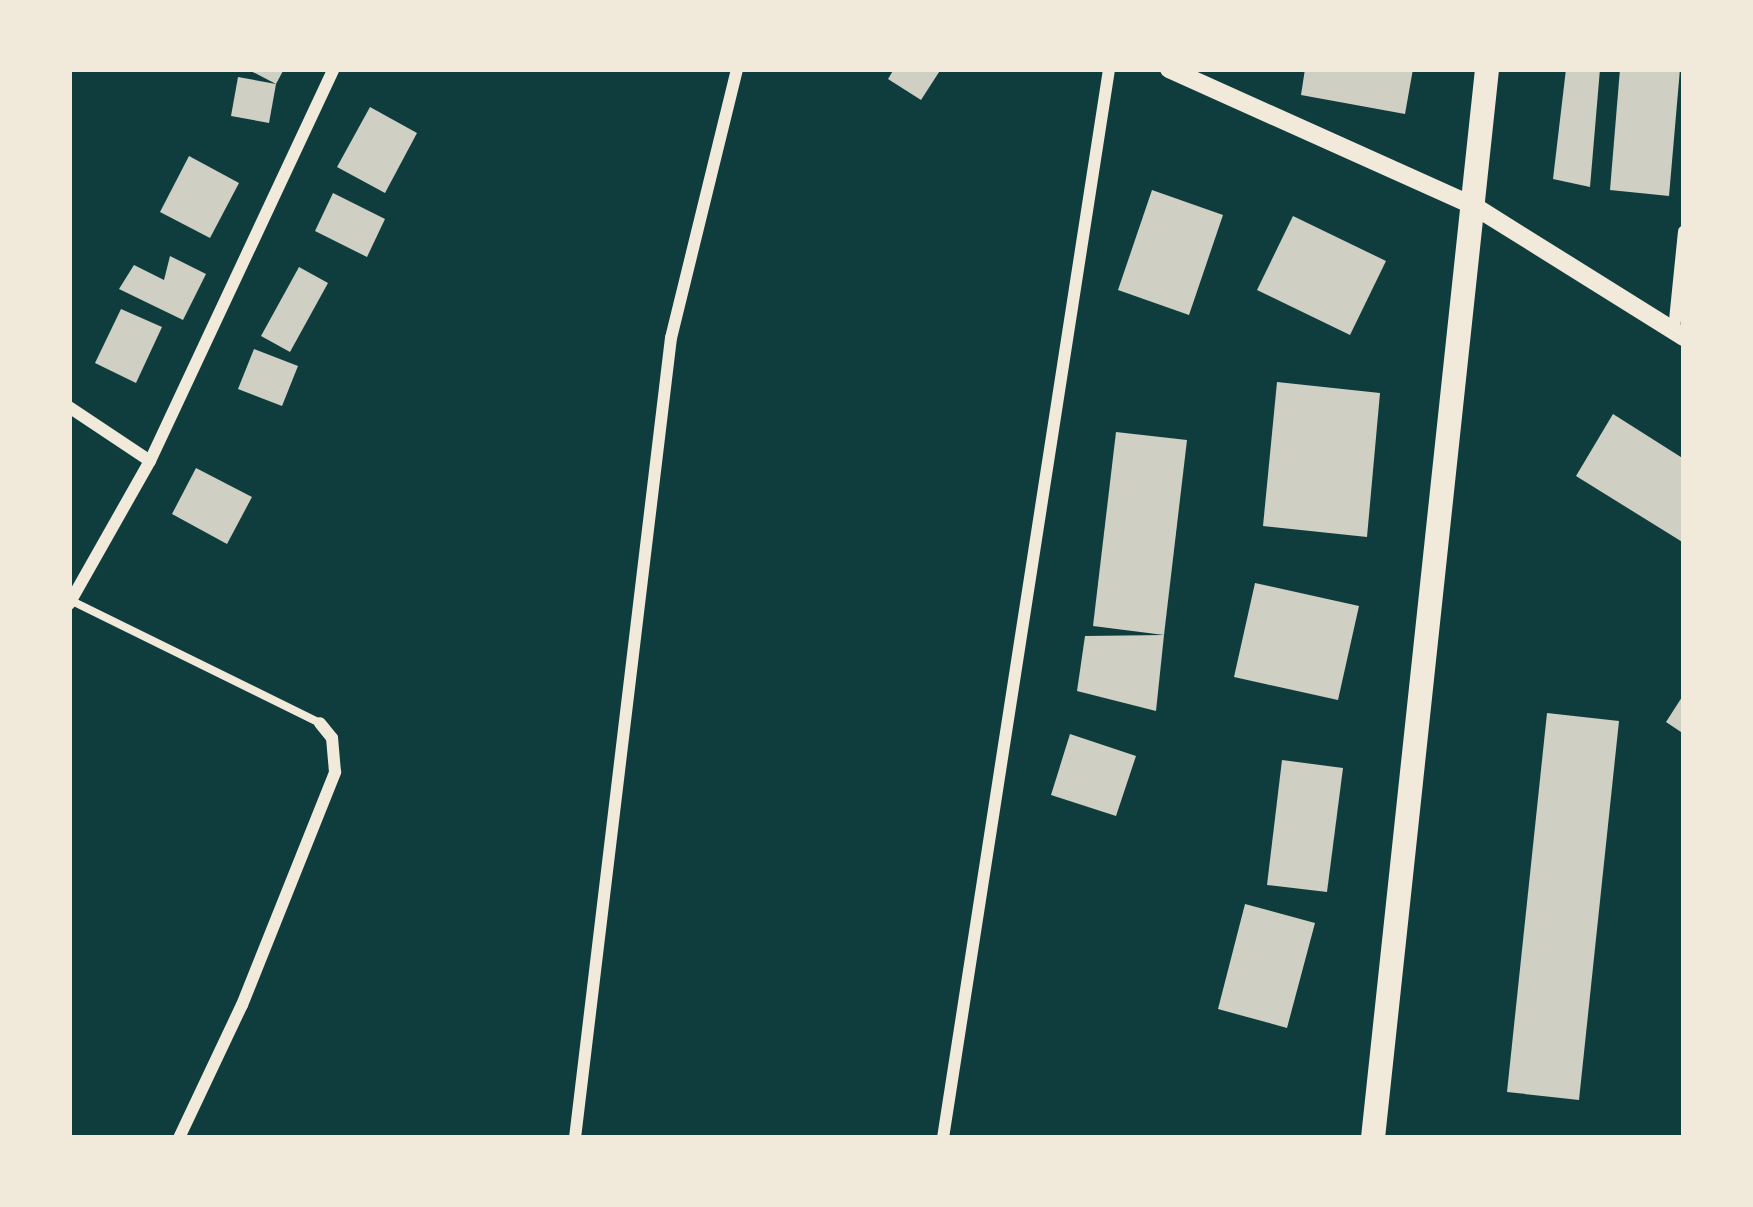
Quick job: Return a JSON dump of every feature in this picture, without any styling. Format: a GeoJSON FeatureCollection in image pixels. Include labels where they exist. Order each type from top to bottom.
{"type":"FeatureCollection","features":[{"type":"Feature","properties":{"kind":"main road"},"geometry":{"type":"LineString","coordinates":[[1373,1138],[1487,69]]}},
{"type":"Feature","properties":{"kind":"street"},"geometry":{"type":"LineString","coordinates":[[70,602],[150,461],[334,69]]}},
{"type":"Feature","properties":{"kind":"street"},"geometry":{"type":"LineString","coordinates":[[575,1138],[671,338],[737,69]]}},
{"type":"Feature","properties":{"kind":"street"},"geometry":{"type":"LineString","coordinates":[[943,1138],[1109,69]]}},
{"type":"Feature","properties":{"kind":"street"},"geometry":{"type":"LineString","coordinates":[[1169,69],[1474,206],[1679,333],[1684,232]]}},
{"type":"Feature","properties":{"kind":"street"},"geometry":{"type":"LineString","coordinates":[[69,407],[150,461]]}},
{"type":"Feature","properties":{"kind":"street"},"geometry":{"type":"LineString","coordinates":[[179,1138],[242,1005],[335,772],[332,739],[320,723]]}},
{"type":"Feature","properties":{"kind":"lane"},"geometry":{"type":"LineString","coordinates":[[70,602],[320,723]]}},
{"type":"Feature","properties":{"kind":"building"},"geometry":{"type":"Polygon","coordinates":[[[247,69],[284,69],[276,84],[247,69]]]}},
{"type":"Feature","properties":{"kind":"building"},"geometry":{"type":"Polygon","coordinates":[[[894,69],[941,69],[921,100],[888,79],[894,69]]]}},
{"type":"Feature","properties":{"kind":"building"},"geometry":{"type":"Polygon","coordinates":[[[1305,69],[1413,69],[1405,114],[1301,95],[1305,69]]]}},
{"type":"Feature","properties":{"kind":"building"},"geometry":{"type":"Polygon","coordinates":[[[1566,69],[1600,69],[1590,187],[1553,179],[1566,69]]]}},
{"type":"Feature","properties":{"kind":"building"},"geometry":{"type":"Polygon","coordinates":[[[1620,69],[1680,69],[1669,196],[1610,190],[1620,69]]]}},
{"type":"Feature","properties":{"kind":"building"},"geometry":{"type":"Polygon","coordinates":[[[238,77],[276,84],[269,123],[231,116],[238,77]]]}},
{"type":"Feature","properties":{"kind":"building"},"geometry":{"type":"Polygon","coordinates":[[[370,107],[417,133],[385,193],[337,167],[370,107]]]}},
{"type":"Feature","properties":{"kind":"building"},"geometry":{"type":"Polygon","coordinates":[[[189,156],[239,183],[210,238],[160,212],[189,156]]]}},
{"type":"Feature","properties":{"kind":"building"},"geometry":{"type":"Polygon","coordinates":[[[1152,190],[1223,215],[1189,315],[1118,290],[1152,190]]]}},
{"type":"Feature","properties":{"kind":"building"},"geometry":{"type":"Polygon","coordinates":[[[333,193],[385,219],[367,257],[315,231],[333,193]]]}},
{"type":"Feature","properties":{"kind":"building"},"geometry":{"type":"Polygon","coordinates":[[[1293,216],[1386,261],[1350,335],[1257,290],[1293,216]]]}},
{"type":"Feature","properties":{"kind":"building"},"geometry":{"type":"Polygon","coordinates":[[[170,256],[206,274],[183,320],[119,289],[134,265],[164,280],[170,256]]]}},
{"type":"Feature","properties":{"kind":"building"},"geometry":{"type":"Polygon","coordinates":[[[299,267],[328,283],[290,352],[261,336],[299,267]]]}},
{"type":"Feature","properties":{"kind":"building"},"geometry":{"type":"Polygon","coordinates":[[[121,309],[162,327],[136,383],[95,363],[121,309]]]}},
{"type":"Feature","properties":{"kind":"building"},"geometry":{"type":"Polygon","coordinates":[[[254,349],[298,366],[282,406],[238,389],[254,349]]]}},
{"type":"Feature","properties":{"kind":"building"},"geometry":{"type":"Polygon","coordinates":[[[1277,382],[1380,393],[1367,537],[1263,526],[1277,382]]]}},
{"type":"Feature","properties":{"kind":"building"},"geometry":{"type":"Polygon","coordinates":[[[1613,414],[1684,459],[1684,543],[1576,476],[1613,414]]]}},
{"type":"Feature","properties":{"kind":"building"},"geometry":{"type":"Polygon","coordinates":[[[1116,432],[1187,440],[1164,635],[1093,626],[1116,432]]]}},
{"type":"Feature","properties":{"kind":"building"},"geometry":{"type":"Polygon","coordinates":[[[196,468],[252,497],[227,544],[172,514],[196,468]]]}},
{"type":"Feature","properties":{"kind":"building"},"geometry":{"type":"Polygon","coordinates":[[[1255,583],[1359,606],[1338,700],[1234,677],[1255,583]]]}},
{"type":"Feature","properties":{"kind":"building"},"geometry":{"type":"Polygon","coordinates":[[[1164,635],[1156,711],[1077,691],[1085,636],[1164,635]]]}},
{"type":"Feature","properties":{"kind":"building"},"geometry":{"type":"Polygon","coordinates":[[[1684,694],[1684,734],[1666,722],[1684,694]]]}},
{"type":"Feature","properties":{"kind":"building"},"geometry":{"type":"Polygon","coordinates":[[[1547,713],[1619,721],[1579,1100],[1507,1092],[1547,713]]]}},
{"type":"Feature","properties":{"kind":"building"},"geometry":{"type":"Polygon","coordinates":[[[1070,734],[1136,756],[1116,816],[1051,795],[1070,734]]]}},
{"type":"Feature","properties":{"kind":"building"},"geometry":{"type":"Polygon","coordinates":[[[1282,760],[1343,768],[1327,892],[1267,885],[1282,760]]]}},
{"type":"Feature","properties":{"kind":"building"},"geometry":{"type":"Polygon","coordinates":[[[1245,904],[1315,923],[1287,1028],[1218,1009],[1245,904]]]}}]}
